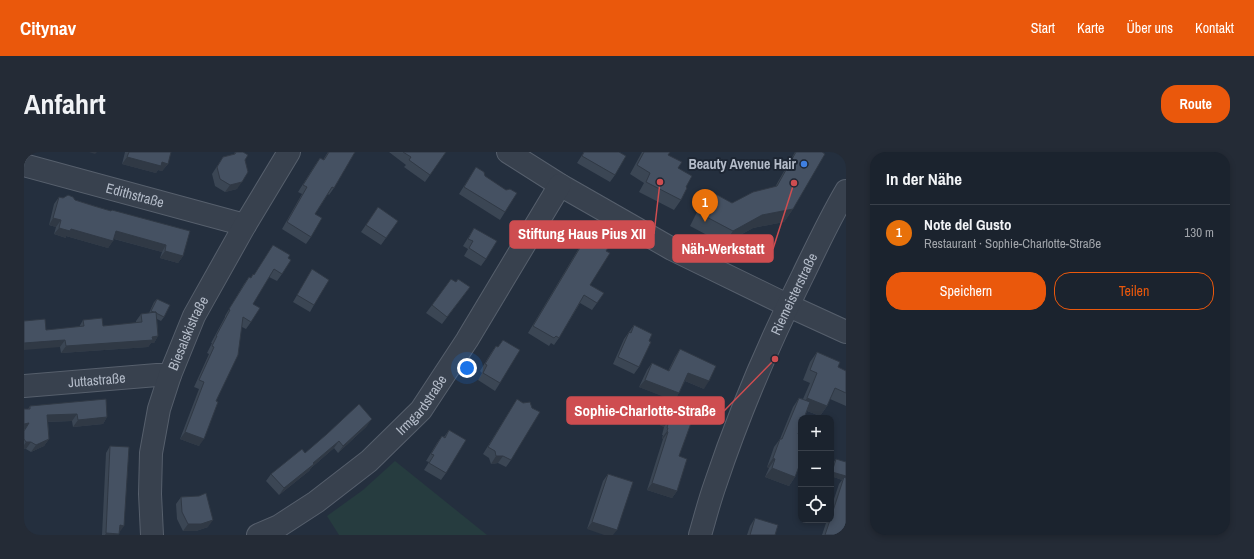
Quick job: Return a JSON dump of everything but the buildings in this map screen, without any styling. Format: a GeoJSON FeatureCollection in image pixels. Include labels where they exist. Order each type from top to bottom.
{"type":"FeatureCollection","features":[{"type":"Feature","properties":{"kind":"street","name":"Biesalskistraße"},"geometry":{"type":"LineString","coordinates":[[152,535],[150,494],[151,453],[159,409],[170,375],[194,316],[245,225],[289,152]]}},
{"type":"Feature","properties":{"kind":"street"},"geometry":{"type":"LineString","coordinates":[[508,152],[560,186],[672,249],[846,332]]}},
{"type":"Feature","properties":{"kind":"street","name":"Edithstraße"},"geometry":{"type":"LineString","coordinates":[[24,165],[245,225]]}},
{"type":"Feature","properties":{"kind":"street","name":"Irmgardstraße"},"geometry":{"type":"LineString","coordinates":[[258,535],[279,526],[322,498],[369,461],[421,410],[467,340],[560,186]]}},
{"type":"Feature","properties":{"kind":"street","name":"Riemeisterstraße"},"geometry":{"type":"LineString","coordinates":[[700,535],[714,486],[765,355],[787,305],[846,191]]}},
{"type":"Feature","properties":{"kind":"street","name":"Juttastraße"},"geometry":{"type":"LineString","coordinates":[[24,386],[170,375]]}},
{"type":"Feature","properties":{"kind":"green space"},"geometry":{"type":"Polygon","coordinates":[[[395,461],[487,535],[339,535],[327,516],[363,490],[395,461]]]}},
{"type":"Feature","properties":{"kind":"place","name":"Beauty Avenue Hair"},"geometry":{"type":"Point","coordinates":[804,164]}},
{"type":"Feature","properties":{"kind":"place","name":"Stiftung Haus Pius XII"},"geometry":{"type":"Point","coordinates":[660,182]}},
{"type":"Feature","properties":{"kind":"place","name":"Näh-Werkstatt"},"geometry":{"type":"Point","coordinates":[794,183]}},
{"type":"Feature","properties":{"kind":"place","name":"Note del Gusto"},"geometry":{"type":"Point","coordinates":[705,222]}},
{"type":"Feature","properties":{"kind":"place","name":"Sophie-Charlotte-Straße"},"geometry":{"type":"Point","coordinates":[775,359]}}]}
